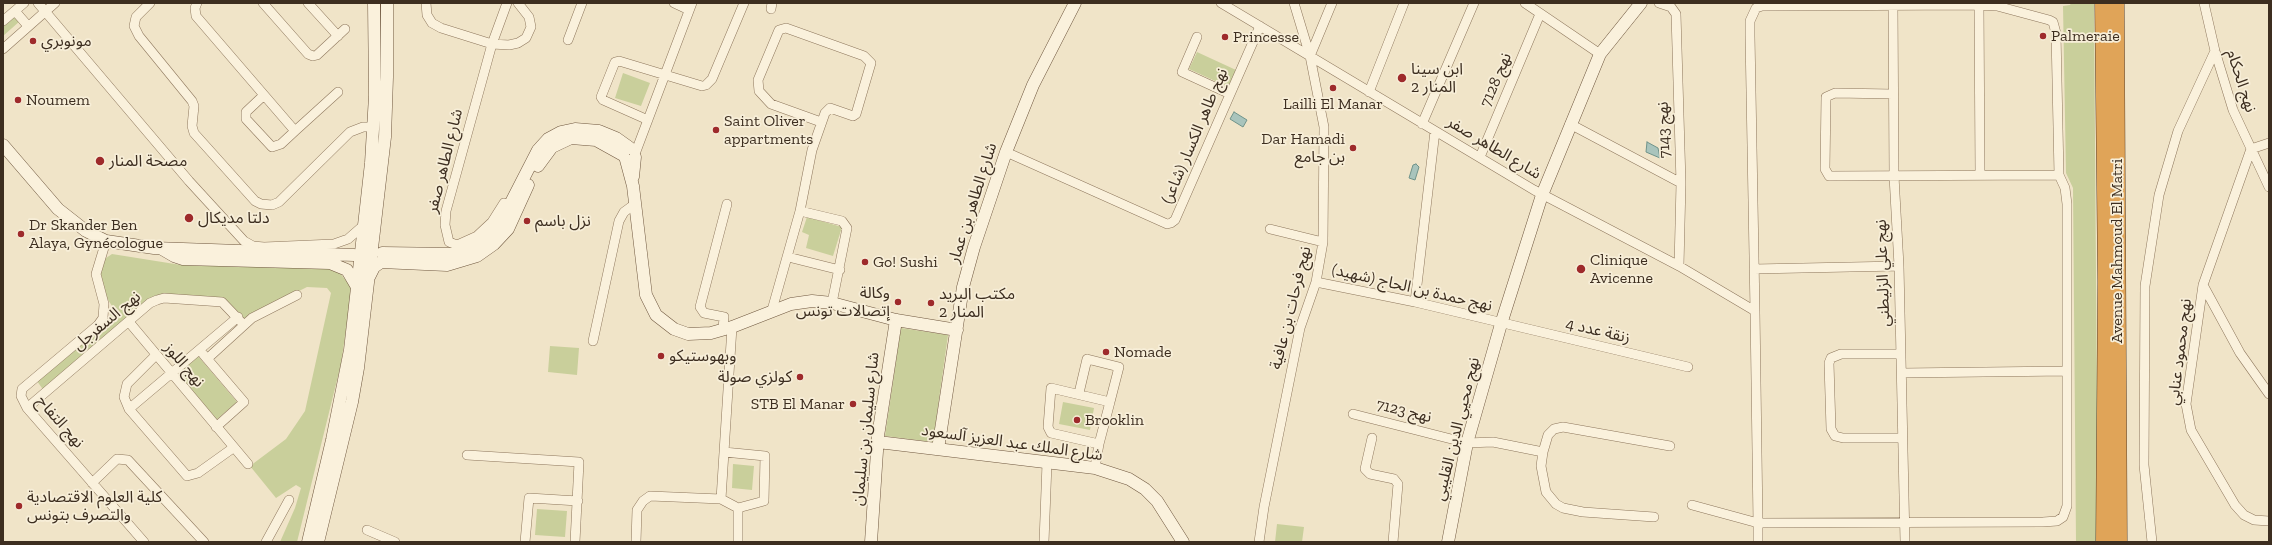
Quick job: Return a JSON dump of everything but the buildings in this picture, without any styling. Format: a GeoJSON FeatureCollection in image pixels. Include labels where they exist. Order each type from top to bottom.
{"type":"FeatureCollection","features":[{"type":"Feature","properties":{"kind":"highway","name":"Avenue Mahmoud El Matri"},"geometry":{"type":"LineString","coordinates":[[2103,3],[2106,406],[2104,542]]}},
{"type":"Feature","properties":{"kind":"highway","name":"Avenue Mahmoud El Matri"},"geometry":{"type":"LineString","coordinates":[[2116,3],[2119,542]]}},
{"type":"Feature","properties":{"kind":"street"},"geometry":{"type":"LineString","coordinates":[[4,16],[24,3]]}},
{"type":"Feature","properties":{"kind":"street"},"geometry":{"type":"LineString","coordinates":[[38,3],[189,181],[241,237],[253,246],[334,244],[348,239],[364,225]]}},
{"type":"Feature","properties":{"kind":"street"},"geometry":{"type":"LineString","coordinates":[[3,48],[55,3]]}},
{"type":"Feature","properties":{"kind":"street"},"geometry":{"type":"LineString","coordinates":[[150,3],[136,17],[134,26],[139,36],[192,101],[194,106],[192,126],[194,133],[255,201],[261,204],[272,205],[279,202],[350,132],[363,127],[374,127]]}},
{"type":"Feature","properties":{"kind":"street"},"geometry":{"type":"LineString","coordinates":[[197,3],[195,8],[196,16],[295,131]]}},
{"type":"Feature","properties":{"kind":"street"},"geometry":{"type":"LineString","coordinates":[[263,3],[308,54],[317,55],[345,29]]}},
{"type":"Feature","properties":{"kind":"street"},"geometry":{"type":"LineString","coordinates":[[308,3],[338,36]]}},
{"type":"Feature","properties":{"kind":"street"},"geometry":{"type":"LineString","coordinates":[[318,542],[352,402],[362,285],[364,225],[374,127],[374,3]]}},
{"type":"Feature","properties":{"kind":"street"},"geometry":{"type":"LineString","coordinates":[[308,542],[348,366],[362,285],[384,137],[388,77],[387,3]]}},
{"type":"Feature","properties":{"kind":"street"},"geometry":{"type":"LineString","coordinates":[[426,3],[428,15],[432,23],[492,44],[509,46],[526,38],[531,27],[529,17],[518,3]]}},
{"type":"Feature","properties":{"kind":"street","name":"شارع الطاهر صفر"},"geometry":{"type":"LineString","coordinates":[[508,3],[492,44],[446,211],[445,232],[451,244],[457,245],[470,240],[492,222],[526,162],[538,150]]}},
{"type":"Feature","properties":{"kind":"street"},"geometry":{"type":"LineString","coordinates":[[568,40],[582,3]]}},
{"type":"Feature","properties":{"kind":"street"},"geometry":{"type":"LineString","coordinates":[[674,3],[690,6],[648,120],[630,155],[646,295],[656,315],[674,329],[688,334],[703,334],[728,328],[791,304],[812,300],[832,303],[896,320],[957,330]]}},
{"type":"Feature","properties":{"kind":"street"},"geometry":{"type":"LineString","coordinates":[[648,120],[611,105],[601,97],[615,62],[619,60],[702,86],[706,85],[712,79],[744,3]]}},
{"type":"Feature","properties":{"kind":"street","name":"شارع الطاهر بن عمار"},"geometry":{"type":"LineString","coordinates":[[938,449],[963,287],[974,247],[1006,152],[1033,85],[1075,3]]}},
{"type":"Feature","properties":{"kind":"street","name":"شارع الطاهر صفر"},"geometry":{"type":"LineString","coordinates":[[1222,3],[1542,195],[1678,266],[1755,311]]}},
{"type":"Feature","properties":{"kind":"street","name":"نهج فرحات بن عافية"},"geometry":{"type":"LineString","coordinates":[[1259,542],[1265,500],[1300,328],[1316,282],[1323,242],[1324,127],[1310,56],[1294,3]]}},
{"type":"Feature","properties":{"kind":"street"},"geometry":{"type":"LineString","coordinates":[[1310,56],[1332,3]]}},
{"type":"Feature","properties":{"kind":"street"},"geometry":{"type":"LineString","coordinates":[[1369,92],[1404,3]]}},
{"type":"Feature","properties":{"kind":"street"},"geometry":{"type":"LineString","coordinates":[[1422,124],[1474,3]]}},
{"type":"Feature","properties":{"kind":"street","name":"نهج محيي الدين القليبي"},"geometry":{"type":"LineString","coordinates":[[1448,542],[1467,442],[1501,324],[1542,195],[1600,54],[1640,3]]}},
{"type":"Feature","properties":{"kind":"street","name":"نهج 7143"},"geometry":{"type":"LineString","coordinates":[[1659,3],[1671,7],[1676,14],[1681,183],[1678,266]]}},
{"type":"Feature","properties":{"kind":"street","name":"نهج الحكام"},"geometry":{"type":"LineString","coordinates":[[2204,3],[2215,51],[2233,110],[2269,187]]}},
{"type":"Feature","properties":{"kind":"street"},"geometry":{"type":"LineString","coordinates":[[1530,4],[1540,14],[1600,54]]}},
{"type":"Feature","properties":{"kind":"street"},"geometry":{"type":"LineString","coordinates":[[1692,505],[1758,523],[2051,522],[2063,517],[2068,506],[2067,204],[2065,188],[2059,175],[2055,28],[2049,20],[1997,6],[1979,4],[1818,4],[1762,6],[1756,8],[1750,21],[1750,36],[1755,311],[1758,523],[1758,542]]}},
{"type":"Feature","properties":{"kind":"street"},"geometry":{"type":"LineString","coordinates":[[1979,4],[1980,175]]}},
{"type":"Feature","properties":{"kind":"street","name":"نهج علي الزليطني"},"geometry":{"type":"LineString","coordinates":[[1893,5],[1894,176],[1899,266],[1905,542]]}},
{"type":"Feature","properties":{"kind":"street"},"geometry":{"type":"LineString","coordinates":[[15,10],[28,26]]}},
{"type":"Feature","properties":{"kind":"street","name":"نهج 7128"},"geometry":{"type":"LineString","coordinates":[[1480,157],[1540,14]]}},
{"type":"Feature","properties":{"kind":"street","name":"نهج طاهر الكسار (شاعر)"},"geometry":{"type":"LineString","coordinates":[[1006,152],[1167,224],[1172,223],[1175,220],[1260,26]]}},
{"type":"Feature","properties":{"kind":"street"},"geometry":{"type":"LineString","coordinates":[[772,310],[800,211],[812,150],[821,122],[825,113],[830,108],[853,116],[856,114],[871,63],[864,56],[786,28],[779,30],[758,80],[759,91],[770,104],[821,122]]}},
{"type":"Feature","properties":{"kind":"street"},"geometry":{"type":"LineString","coordinates":[[1198,38],[1182,72],[1230,94]]}},
{"type":"Feature","properties":{"kind":"street"},"geometry":{"type":"LineString","coordinates":[[2152,542],[2144,466],[2145,286],[2159,195],[2178,130],[2215,51]]}},
{"type":"Feature","properties":{"kind":"street"},"geometry":{"type":"LineString","coordinates":[[264,95],[246,112],[246,119],[272,147],[280,144],[338,92]]}},
{"type":"Feature","properties":{"kind":"street"},"geometry":{"type":"LineString","coordinates":[[1893,94],[1835,93],[1826,97],[1825,170],[1833,177],[2059,175]]}},
{"type":"Feature","properties":{"kind":"street"},"geometry":{"type":"LineString","coordinates":[[1570,124],[1681,183]]}},
{"type":"Feature","properties":{"kind":"street"},"geometry":{"type":"LineString","coordinates":[[486,239],[501,222],[538,150],[554,135],[575,129],[591,130],[608,134],[630,155]]}},
{"type":"Feature","properties":{"kind":"street"},"geometry":{"type":"LineString","coordinates":[[1415,302],[1435,131]]}},
{"type":"Feature","properties":{"kind":"street"},"geometry":{"type":"LineString","coordinates":[[382,253],[453,254],[470,249],[486,239],[503,227],[548,152],[558,143],[571,138],[596,140],[630,155]]}},
{"type":"Feature","properties":{"kind":"street"},"geometry":{"type":"LineString","coordinates":[[2251,149],[2269,143]]}},
{"type":"Feature","properties":{"kind":"street"},"geometry":{"type":"LineString","coordinates":[[3,144],[58,209],[86,231],[106,241],[119,244],[162,248],[354,255]]}},
{"type":"Feature","properties":{"kind":"street","name":"نهج محمود عنابي"},"geometry":{"type":"LineString","coordinates":[[2251,149],[2204,285],[2188,391],[2187,415],[2191,430],[2198,446],[2235,505],[2244,515],[2254,520],[2269,521]]}},
{"type":"Feature","properties":{"kind":"street"},"geometry":{"type":"LineString","coordinates":[[362,285],[372,270],[382,262],[447,265],[468,260],[486,251],[508,229],[529,182]]}},
{"type":"Feature","properties":{"kind":"street"},"geometry":{"type":"LineString","coordinates":[[593,341],[619,221],[624,212],[635,204]]}},
{"type":"Feature","properties":{"kind":"street"},"geometry":{"type":"LineString","coordinates":[[721,499],[728,328],[724,317],[704,313],[700,307],[727,204]]}},
{"type":"Feature","properties":{"kind":"street"},"geometry":{"type":"LineString","coordinates":[[800,211],[842,221],[846,224],[847,233],[832,303]]}},
{"type":"Feature","properties":{"kind":"street"},"geometry":{"type":"LineString","coordinates":[[1270,229],[1323,242]]}},
{"type":"Feature","properties":{"kind":"street","name":"نهج التفاح"},"geometry":{"type":"LineString","coordinates":[[106,241],[96,274],[104,304],[103,318],[98,325],[21,392],[22,402],[144,542]]}},
{"type":"Feature","properties":{"kind":"street"},"geometry":{"type":"LineString","coordinates":[[162,248],[174,256],[183,258],[330,263],[347,270],[362,285]]}},
{"type":"Feature","properties":{"kind":"street"},"geometry":{"type":"LineString","coordinates":[[788,257],[840,270]]}},
{"type":"Feature","properties":{"kind":"street"},"geometry":{"type":"LineString","coordinates":[[1754,269],[1899,266]]}},
{"type":"Feature","properties":{"kind":"street","name":"نهج حمدة بن الحاج (شهيد)"},"geometry":{"type":"LineString","coordinates":[[1316,282],[1415,302],[1501,324]]}},
{"type":"Feature","properties":{"kind":"street"},"geometry":{"type":"LineString","coordinates":[[2204,285],[2240,353],[2269,394]]}},
{"type":"Feature","properties":{"kind":"street"},"geometry":{"type":"LineString","coordinates":[[207,359],[244,325],[268,309],[298,295]]}},
{"type":"Feature","properties":{"kind":"street","name":"نهج السفرجل"},"geometry":{"type":"LineString","coordinates":[[27,408],[150,303],[164,298],[222,302],[244,325]]}},
{"type":"Feature","properties":{"kind":"street"},"geometry":{"type":"LineString","coordinates":[[129,409],[238,317]]}},
{"type":"Feature","properties":{"kind":"street","name":"شارع سليمان بن سليمان"},"geometry":{"type":"LineString","coordinates":[[871,542],[878,442],[896,320]]}},
{"type":"Feature","properties":{"kind":"street","name":"نهج اللوز"},"geometry":{"type":"LineString","coordinates":[[129,322],[233,448],[248,464]]}},
{"type":"Feature","properties":{"kind":"street","name":"زنقة عدد 4"},"geometry":{"type":"LineString","coordinates":[[1501,324],[1688,367]]}},
{"type":"Feature","properties":{"kind":"street","name":"نهج اللوز"},"geometry":{"type":"LineString","coordinates":[[199,350],[244,402],[216,427]]}},
{"type":"Feature","properties":{"kind":"street"},"geometry":{"type":"LineString","coordinates":[[1901,354],[1841,354],[1835,356],[1829,362],[1831,429],[1835,436],[1842,438],[1902,438]]}},
{"type":"Feature","properties":{"kind":"street"},"geometry":{"type":"LineString","coordinates":[[156,355],[127,384],[124,397],[129,409],[187,476],[204,469],[233,448]]}},
{"type":"Feature","properties":{"kind":"street"},"geometry":{"type":"LineString","coordinates":[[1079,393],[1088,359],[1119,367],[1099,444],[1095,468]]}},
{"type":"Feature","properties":{"kind":"street"},"geometry":{"type":"LineString","coordinates":[[1902,372],[2067,371]]}},
{"type":"Feature","properties":{"kind":"street"},"geometry":{"type":"LineString","coordinates":[[32,381],[43,395]]}},
{"type":"Feature","properties":{"kind":"street"},"geometry":{"type":"LineString","coordinates":[[1099,444],[1054,435],[1049,431],[1051,388],[1079,393],[1110,402]]}},
{"type":"Feature","properties":{"kind":"street","name":"نهج 7123"},"geometry":{"type":"LineString","coordinates":[[1353,414],[1467,442],[1493,442],[1543,452]]}},
{"type":"Feature","properties":{"kind":"street"},"geometry":{"type":"LineString","coordinates":[[1654,517],[1584,512],[1563,508],[1553,501],[1546,492],[1541,466],[1543,452],[1548,435],[1554,429],[1563,427],[1670,446]]}},
{"type":"Feature","properties":{"kind":"street"},"geometry":{"type":"LineString","coordinates":[[1372,438],[1365,469],[1370,474],[1394,479],[1398,484],[1393,542]]}},
{"type":"Feature","properties":{"kind":"street","name":"شارع الملك عبد العزيز آلسعود"},"geometry":{"type":"LineString","coordinates":[[878,442],[1095,468],[1129,479],[1145,489],[1157,501],[1183,542]]}},
{"type":"Feature","properties":{"kind":"street"},"geometry":{"type":"LineString","coordinates":[[636,542],[637,510],[646,498],[650,496],[721,499],[738,508],[764,501],[766,460],[763,455],[724,452]]}},
{"type":"Feature","properties":{"kind":"street"},"geometry":{"type":"LineString","coordinates":[[467,455],[579,462],[575,542]]}},
{"type":"Feature","properties":{"kind":"street"},"geometry":{"type":"LineString","coordinates":[[92,483],[117,459],[128,460],[204,542]]}},
{"type":"Feature","properties":{"kind":"street"},"geometry":{"type":"LineString","coordinates":[[1044,542],[1047,462]]}},
{"type":"Feature","properties":{"kind":"street"},"geometry":{"type":"LineString","coordinates":[[525,542],[529,498],[578,501]]}},
{"type":"Feature","properties":{"kind":"street"},"geometry":{"type":"LineString","coordinates":[[266,542],[289,500]]}},
{"type":"Feature","properties":{"kind":"street"},"geometry":{"type":"LineString","coordinates":[[738,508],[738,542]]}},
{"type":"Feature","properties":{"kind":"street"},"geometry":{"type":"LineString","coordinates":[[367,530],[395,542]]}},
{"type":"Feature","properties":{"kind":"green space"},"geometry":{"type":"Polygon","coordinates":[[[2071,3],[2094,3],[2098,542],[2076,542],[2073,188],[2066,173],[2063,6],[2070,5],[2071,3]]]}},
{"type":"Feature","properties":{"kind":"green space"},"geometry":{"type":"Polygon","coordinates":[[[15,16],[20,21],[3,36],[3,26],[15,16]]]}},
{"type":"Feature","properties":{"kind":"green space"},"geometry":{"type":"Polygon","coordinates":[[[1197,52],[1236,70],[1228,87],[1189,69],[1197,52]]]}},
{"type":"Feature","properties":{"kind":"green space"},"geometry":{"type":"Polygon","coordinates":[[[623,73],[650,83],[641,106],[615,98],[623,73]]]}},
{"type":"Feature","properties":{"kind":"green space"},"geometry":{"type":"Polygon","coordinates":[[[807,217],[842,227],[833,256],[806,248],[809,235],[802,232],[807,217]]]}},
{"type":"Feature","properties":{"kind":"green space"},"geometry":{"type":"Polygon","coordinates":[[[112,254],[181,265],[335,267],[352,288],[341,364],[297,542],[280,542],[295,508],[301,488],[296,485],[276,498],[250,466],[286,439],[305,411],[331,293],[327,288],[307,287],[243,319],[224,299],[156,295],[44,391],[37,381],[109,321],[112,306],[103,292],[99,273],[103,260],[112,254]]]}},
{"type":"Feature","properties":{"kind":"green space"},"geometry":{"type":"Polygon","coordinates":[[[901,328],[948,335],[933,442],[885,436],[901,328]]]}},
{"type":"Feature","properties":{"kind":"green space"},"geometry":{"type":"Polygon","coordinates":[[[550,346],[579,348],[577,375],[548,372],[550,346]]]}},
{"type":"Feature","properties":{"kind":"green space"},"geometry":{"type":"Polygon","coordinates":[[[198,356],[237,402],[216,420],[177,374],[198,356]]]}},
{"type":"Feature","properties":{"kind":"green space"},"geometry":{"type":"Polygon","coordinates":[[[1063,402],[1094,408],[1090,430],[1059,424],[1063,402]]]}},
{"type":"Feature","properties":{"kind":"green space"},"geometry":{"type":"Polygon","coordinates":[[[733,464],[754,466],[752,490],[732,488],[733,464]]]}},
{"type":"Feature","properties":{"kind":"green space"},"geometry":{"type":"Polygon","coordinates":[[[537,509],[567,511],[565,537],[535,535],[537,509]]]}},
{"type":"Feature","properties":{"kind":"green space"},"geometry":{"type":"Polygon","coordinates":[[[1277,524],[1304,527],[1302,542],[1275,542],[1277,524]]]}},
{"type":"Feature","properties":{"kind":"water"},"geometry":{"type":"Polygon","coordinates":[[[1234,112],[1247,120],[1243,127],[1230,119],[1234,112]]]}},
{"type":"Feature","properties":{"kind":"water"},"geometry":{"type":"Polygon","coordinates":[[[1647,142],[1658,148],[1660,158],[1646,152],[1647,142]]]}},
{"type":"Feature","properties":{"kind":"water"},"geometry":{"type":"Polygon","coordinates":[[[1416,164],[1419,167],[1415,180],[1409,178],[1413,165],[1416,164]]]}},
{"type":"Feature","properties":{"kind":"place","name":"Palmeraie"},"geometry":{"type":"Point","coordinates":[2043,36]}},
{"type":"Feature","properties":{"kind":"place","name":"Princesse"},"geometry":{"type":"Point","coordinates":[1225,37]}},
{"type":"Feature","properties":{"kind":"place","name":"مونوبري"},"geometry":{"type":"Point","coordinates":[33,41]}},
{"type":"Feature","properties":{"kind":"place","name":"ابن سينا المنار 2"},"geometry":{"type":"Point","coordinates":[1402,78]}},
{"type":"Feature","properties":{"kind":"place","name":"Lailli El Manar"},"geometry":{"type":"Point","coordinates":[1333,88]}},
{"type":"Feature","properties":{"kind":"place","name":"Noumem"},"geometry":{"type":"Point","coordinates":[18,100]}},
{"type":"Feature","properties":{"kind":"place","name":"Saint Oliver appartments"},"geometry":{"type":"Point","coordinates":[716,130]}},
{"type":"Feature","properties":{"kind":"place","name":"Dar Hamadi بن جامع"},"geometry":{"type":"Point","coordinates":[1353,148]}},
{"type":"Feature","properties":{"kind":"place","name":"مصحة المنار"},"geometry":{"type":"Point","coordinates":[100,161]}},
{"type":"Feature","properties":{"kind":"place","name":"دلتا مديكال"},"geometry":{"type":"Point","coordinates":[189,218]}},
{"type":"Feature","properties":{"kind":"place","name":"نزل باسم"},"geometry":{"type":"Point","coordinates":[527,221]}},
{"type":"Feature","properties":{"kind":"place","name":"Dr Skander Ben Alaya, Gynécologue"},"geometry":{"type":"Point","coordinates":[21,234]}},
{"type":"Feature","properties":{"kind":"place","name":"Go! Sushi"},"geometry":{"type":"Point","coordinates":[865,262]}},
{"type":"Feature","properties":{"kind":"place","name":"Clinique Avicenne"},"geometry":{"type":"Point","coordinates":[1581,269]}},
{"type":"Feature","properties":{"kind":"place","name":"وكالة إتصالات تونس"},"geometry":{"type":"Point","coordinates":[898,302]}},
{"type":"Feature","properties":{"kind":"place","name":"مكتب البريد المنار 2"},"geometry":{"type":"Point","coordinates":[931,303]}},
{"type":"Feature","properties":{"kind":"place","name":"Nomade"},"geometry":{"type":"Point","coordinates":[1106,352]}},
{"type":"Feature","properties":{"kind":"place","name":"وبهوستيكو"},"geometry":{"type":"Point","coordinates":[661,356]}},
{"type":"Feature","properties":{"kind":"place","name":"كولزي صولة"},"geometry":{"type":"Point","coordinates":[800,377]}},
{"type":"Feature","properties":{"kind":"place","name":"STB El Manar"},"geometry":{"type":"Point","coordinates":[853,404]}},
{"type":"Feature","properties":{"kind":"place","name":"Brooklin"},"geometry":{"type":"Point","coordinates":[1077,420]}},
{"type":"Feature","properties":{"kind":"place","name":"كلية العلوم الاقتصادية والتصرف بتونس"},"geometry":{"type":"Point","coordinates":[19,506]}}]}
